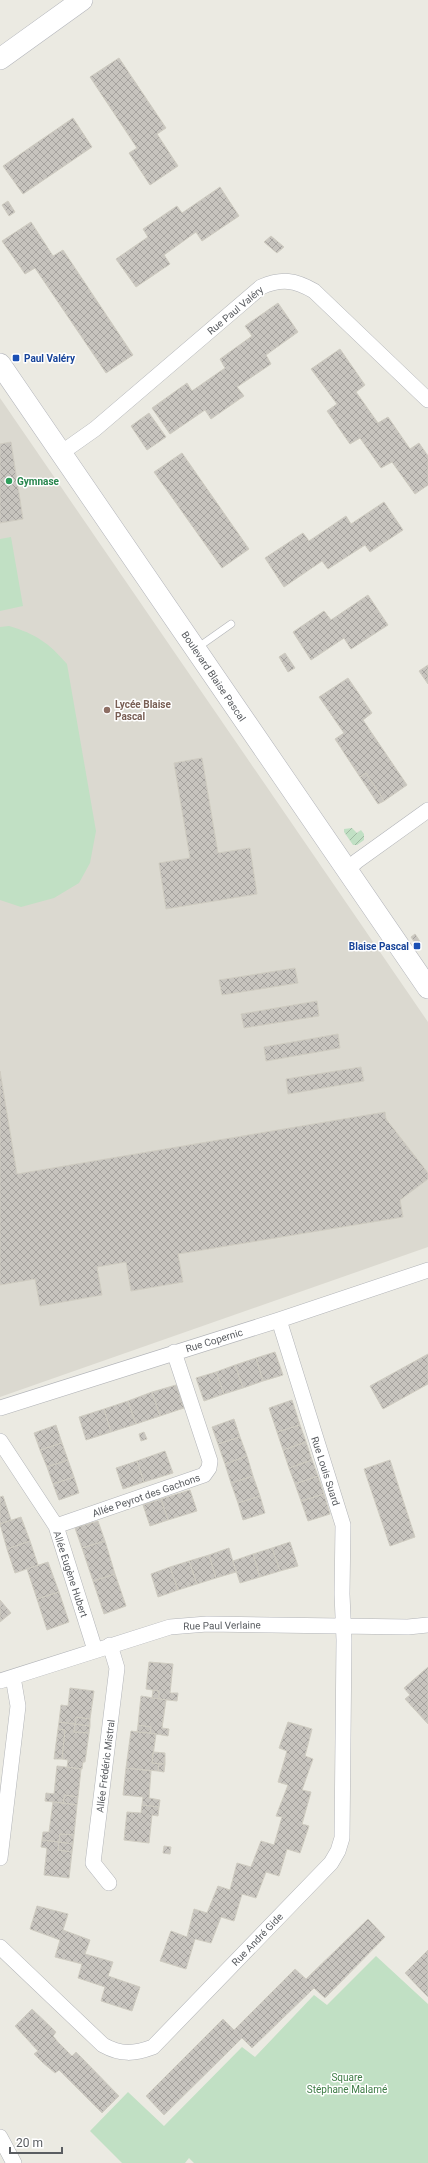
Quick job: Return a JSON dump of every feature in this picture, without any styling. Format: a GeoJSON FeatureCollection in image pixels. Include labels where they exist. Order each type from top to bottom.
{"type":"FeatureCollection","features":[{"type":"Feature","properties":{"kind":"street"},"geometry":{"type":"LineString","coordinates":[[0,59],[82,0]]}},
{"type":"Feature","properties":{"kind":"street","name":"Rue Paul Valéry"},"geometry":{"type":"LineString","coordinates":[[61,453],[95,429],[261,287],[283,281],[299,282],[314,291],[428,400]]}},
{"type":"Feature","properties":{"kind":"street","name":"Boulevard Blaise Pascal"},"geometry":{"type":"LineString","coordinates":[[0,364],[428,988]]}},
{"type":"Feature","properties":{"kind":"street"},"geometry":{"type":"LineString","coordinates":[[347,870],[357,861],[428,810]]}},
{"type":"Feature","properties":{"kind":"street","name":"Rue Copernic"},"geometry":{"type":"LineString","coordinates":[[0,1408],[279,1320],[428,1270]]}},
{"type":"Feature","properties":{"kind":"street","name":"Rue Louis Suard"},"geometry":{"type":"LineString","coordinates":[[279,1320],[343,1525],[342,1594],[344,1627]]}},
{"type":"Feature","properties":{"kind":"street","name":"Allée Peyrot des Gachons"},"geometry":{"type":"LineString","coordinates":[[56,1526],[204,1474],[209,1468],[210,1461],[174,1352]]}},
{"type":"Feature","properties":{"kind":"street","name":"Allée Eugène Hubert"},"geometry":{"type":"LineString","coordinates":[[0,1442],[56,1526],[95,1650]]}},
{"type":"Feature","properties":{"kind":"street","name":"Rue Paul Verlaine"},"geometry":{"type":"LineString","coordinates":[[7,1679],[170,1627],[189,1625],[344,1627],[428,1625]]}},
{"type":"Feature","properties":{"kind":"street","name":"Rue André Gide"},"geometry":{"type":"LineString","coordinates":[[0,1947],[103,2045],[116,2052],[129,2053],[153,2047],[331,1863],[338,1851],[342,1838],[344,1627]]}},
{"type":"Feature","properties":{"kind":"street","name":"Allée Frédéric Mistral"},"geometry":{"type":"LineString","coordinates":[[109,1883],[93,1863],[117,1668],[110,1645]]}},
{"type":"Feature","properties":{"kind":"street"},"geometry":{"type":"LineString","coordinates":[[0,1858],[17,1711],[7,1679]]}},
{"type":"Feature","properties":{"kind":"street"},"geometry":{"type":"LineString","coordinates":[[0,2136],[14,2163]]}},
{"type":"Feature","properties":{"kind":"lane"},"geometry":{"type":"LineString","coordinates":[[196,649],[231,624]]}},
{"type":"Feature","properties":{"kind":"shaded area","name":"Lycée Blaise Pascal"},"geometry":{"type":"Polygon","coordinates":[[[0,398],[428,1022],[428,1247],[0,1397],[0,398]]]}},
{"type":"Feature","properties":{"kind":"green space"},"geometry":{"type":"Polygon","coordinates":[[[11,537],[23,606],[0,611],[0,539],[11,537]]]}},
{"type":"Feature","properties":{"kind":"green space"},"geometry":{"type":"Polygon","coordinates":[[[9,626],[27,632],[41,640],[54,650],[67,664],[96,831],[90,863],[79,883],[54,898],[21,907],[0,900],[0,627],[9,626]]]}},
{"type":"Feature","properties":{"kind":"green space"},"geometry":{"type":"Polygon","coordinates":[[[352,828],[357,833],[361,830],[364,834],[364,840],[357,845],[353,845],[344,832],[344,829],[352,828]]]}},
{"type":"Feature","properties":{"kind":"green space","name":"Square Stéphane Malamé"},"geometry":{"type":"Polygon","coordinates":[[[376,1956],[428,2004],[428,2163],[194,2163],[189,2158],[185,2163],[122,2163],[90,2131],[128,2092],[164,2126],[242,2047],[255,2057],[314,1995],[327,2005],[376,1956]]]}},
{"type":"Feature","properties":{"kind":"building"},"geometry":{"type":"Polygon","coordinates":[[[119,58],[166,128],[157,134],[178,166],[150,185],[129,153],[137,148],[90,77],[119,58]]]}},
{"type":"Feature","properties":{"kind":"building"},"geometry":{"type":"Polygon","coordinates":[[[73,118],[92,147],[23,194],[3,166],[73,118]]]}},
{"type":"Feature","properties":{"kind":"building"},"geometry":{"type":"Polygon","coordinates":[[[220,187],[239,216],[202,241],[196,232],[164,255],[170,264],[136,287],[116,259],[148,237],[143,229],[177,206],[182,213],[220,187]]]}},
{"type":"Feature","properties":{"kind":"building"},"geometry":{"type":"Polygon","coordinates":[[[8,201],[15,212],[9,216],[2,205],[8,201]]]}},
{"type":"Feature","properties":{"kind":"building"},"geometry":{"type":"Polygon","coordinates":[[[31,222],[53,256],[63,250],[133,355],[106,373],[35,268],[25,274],[2,241],[31,222]]]}},
{"type":"Feature","properties":{"kind":"building"},"geometry":{"type":"Polygon","coordinates":[[[271,236],[284,247],[277,253],[264,242],[271,236]]]}},
{"type":"Feature","properties":{"kind":"building"},"geometry":{"type":"Polygon","coordinates":[[[278,303],[298,332],[266,355],[271,364],[237,387],[244,396],[211,419],[205,410],[170,434],[152,408],[187,383],[192,391],[225,368],[220,359],[252,336],[245,326],[278,303]]]}},
{"type":"Feature","properties":{"kind":"building"},"geometry":{"type":"Polygon","coordinates":[[[340,349],[365,385],[356,392],[378,423],[388,417],[410,449],[419,443],[428,456],[428,485],[415,494],[392,462],[381,468],[360,438],[350,444],[327,411],[337,404],[311,369],[340,349]]]}},
{"type":"Feature","properties":{"kind":"building"},"geometry":{"type":"Polygon","coordinates":[[[149,413],[166,437],[147,450],[131,426],[149,413]]]}},
{"type":"Feature","properties":{"kind":"building","name":"Gymnase"},"geometry":{"type":"Polygon","coordinates":[[[11,442],[23,519],[0,523],[0,444],[11,442]]]}},
{"type":"Feature","properties":{"kind":"building"},"geometry":{"type":"Polygon","coordinates":[[[182,453],[249,549],[222,568],[154,472],[182,453]]]}},
{"type":"Feature","properties":{"kind":"building"},"geometry":{"type":"Polygon","coordinates":[[[384,502],[403,530],[370,552],[365,545],[328,569],[322,561],[284,587],[265,558],[303,533],[309,541],[346,516],[351,524],[384,502]]]}},
{"type":"Feature","properties":{"kind":"building"},"geometry":{"type":"Polygon","coordinates":[[[368,595],[388,625],[351,649],[344,638],[311,660],[293,632],[324,611],[331,620],[368,595]]]}},
{"type":"Feature","properties":{"kind":"building"},"geometry":{"type":"Polygon","coordinates":[[[285,653],[295,668],[288,672],[279,657],[285,653]]]}},
{"type":"Feature","properties":{"kind":"building"},"geometry":{"type":"Polygon","coordinates":[[[428,665],[428,684],[419,671],[428,665]]]}},
{"type":"Feature","properties":{"kind":"building"},"geometry":{"type":"Polygon","coordinates":[[[348,678],[372,713],[363,720],[407,785],[384,801],[366,773],[360,777],[335,739],[344,733],[319,697],[348,678]]]}},
{"type":"Feature","properties":{"kind":"building"},"geometry":{"type":"Polygon","coordinates":[[[202,758],[218,853],[250,848],[257,894],[166,909],[159,863],[190,858],[174,763],[202,758]]]}},
{"type":"Feature","properties":{"kind":"building"},"geometry":{"type":"Polygon","coordinates":[[[366,773],[384,801],[378,804],[360,777],[366,773]]]}},
{"type":"Feature","properties":{"kind":"building"},"geometry":{"type":"Polygon","coordinates":[[[415,934],[421,943],[417,946],[411,937],[415,934]]]}},
{"type":"Feature","properties":{"kind":"building"},"geometry":{"type":"Polygon","coordinates":[[[295,968],[298,983],[222,995],[219,980],[295,968]]]}},
{"type":"Feature","properties":{"kind":"building"},"geometry":{"type":"Polygon","coordinates":[[[317,1001],[319,1016],[244,1028],[241,1014],[317,1001]]]}},
{"type":"Feature","properties":{"kind":"building"},"geometry":{"type":"Polygon","coordinates":[[[338,1034],[340,1048],[266,1061],[264,1047],[338,1034]]]}},
{"type":"Feature","properties":{"kind":"building"},"geometry":{"type":"Polygon","coordinates":[[[361,1067],[364,1081],[288,1094],[286,1079],[361,1067]]]}},
{"type":"Feature","properties":{"kind":"building"},"geometry":{"type":"Polygon","coordinates":[[[0,1071],[17,1174],[385,1112],[386,1119],[428,1173],[428,1179],[400,1200],[403,1217],[178,1254],[183,1282],[131,1291],[126,1262],[97,1267],[102,1295],[40,1306],[35,1279],[0,1285],[0,1071]]]}},
{"type":"Feature","properties":{"kind":"building"},"geometry":{"type":"Polygon","coordinates":[[[275,1352],[283,1375],[263,1381],[256,1358],[275,1352]]]}},
{"type":"Feature","properties":{"kind":"building"},"geometry":{"type":"Polygon","coordinates":[[[428,1354],[428,1384],[383,1409],[370,1386],[428,1354]]]}},
{"type":"Feature","properties":{"kind":"building"},"geometry":{"type":"Polygon","coordinates":[[[256,1358],[263,1381],[243,1388],[235,1365],[256,1358]]]}},
{"type":"Feature","properties":{"kind":"building"},"geometry":{"type":"Polygon","coordinates":[[[235,1365],[243,1388],[224,1394],[216,1372],[235,1365]]]}},
{"type":"Feature","properties":{"kind":"building"},"geometry":{"type":"Polygon","coordinates":[[[216,1372],[224,1394],[204,1401],[196,1378],[216,1372]]]}},
{"type":"Feature","properties":{"kind":"building"},"geometry":{"type":"Polygon","coordinates":[[[176,1385],[184,1408],[160,1416],[152,1392],[176,1385]]]}},
{"type":"Feature","properties":{"kind":"building"},"geometry":{"type":"Polygon","coordinates":[[[152,1392],[160,1416],[136,1424],[128,1401],[152,1392]]]}},
{"type":"Feature","properties":{"kind":"building"},"geometry":{"type":"Polygon","coordinates":[[[292,1400],[300,1425],[277,1432],[269,1408],[292,1400]]]}},
{"type":"Feature","properties":{"kind":"building"},"geometry":{"type":"Polygon","coordinates":[[[128,1401],[136,1424],[111,1432],[104,1409],[128,1401]]]}},
{"type":"Feature","properties":{"kind":"building"},"geometry":{"type":"Polygon","coordinates":[[[104,1409],[111,1432],[86,1440],[79,1417],[104,1409]]]}},
{"type":"Feature","properties":{"kind":"building"},"geometry":{"type":"Polygon","coordinates":[[[234,1419],[240,1437],[218,1444],[212,1427],[234,1419]]]}},
{"type":"Feature","properties":{"kind":"building"},"geometry":{"type":"Polygon","coordinates":[[[56,1425],[62,1443],[40,1450],[34,1433],[56,1425]]]}},
{"type":"Feature","properties":{"kind":"building"},"geometry":{"type":"Polygon","coordinates":[[[300,1425],[306,1442],[283,1450],[277,1432],[300,1425]]]}},
{"type":"Feature","properties":{"kind":"building"},"geometry":{"type":"Polygon","coordinates":[[[144,1432],[147,1439],[141,1441],[139,1434],[144,1432]]]}},
{"type":"Feature","properties":{"kind":"building"},"geometry":{"type":"Polygon","coordinates":[[[240,1437],[247,1456],[225,1464],[218,1444],[240,1437]]]}},
{"type":"Feature","properties":{"kind":"building"},"geometry":{"type":"Polygon","coordinates":[[[306,1442],[312,1460],[289,1468],[283,1450],[306,1442]]]}},
{"type":"Feature","properties":{"kind":"building"},"geometry":{"type":"Polygon","coordinates":[[[62,1443],[68,1460],[47,1467],[40,1450],[62,1443]]]}},
{"type":"Feature","properties":{"kind":"building"},"geometry":{"type":"Polygon","coordinates":[[[165,1451],[173,1473],[144,1482],[137,1461],[165,1451]]]}},
{"type":"Feature","properties":{"kind":"building"},"geometry":{"type":"Polygon","coordinates":[[[247,1456],[253,1476],[231,1483],[225,1464],[247,1456]]]}},
{"type":"Feature","properties":{"kind":"building"},"geometry":{"type":"Polygon","coordinates":[[[68,1460],[74,1477],[53,1484],[47,1467],[68,1460]]]}},
{"type":"Feature","properties":{"kind":"building"},"geometry":{"type":"Polygon","coordinates":[[[312,1460],[318,1476],[295,1484],[289,1468],[312,1460]]]}},
{"type":"Feature","properties":{"kind":"building"},"geometry":{"type":"Polygon","coordinates":[[[390,1460],[415,1537],[390,1546],[364,1469],[390,1460]]]}},
{"type":"Feature","properties":{"kind":"building"},"geometry":{"type":"Polygon","coordinates":[[[137,1461],[144,1482],[123,1489],[116,1468],[137,1461]]]}},
{"type":"Feature","properties":{"kind":"building"},"geometry":{"type":"Polygon","coordinates":[[[253,1476],[260,1496],[238,1503],[231,1483],[253,1476]]]}},
{"type":"Feature","properties":{"kind":"building"},"geometry":{"type":"Polygon","coordinates":[[[318,1476],[324,1494],[301,1501],[295,1484],[318,1476]]]}},
{"type":"Feature","properties":{"kind":"building"},"geometry":{"type":"Polygon","coordinates":[[[74,1477],[79,1493],[59,1500],[53,1484],[74,1477]]]}},
{"type":"Feature","properties":{"kind":"building"},"geometry":{"type":"Polygon","coordinates":[[[190,1490],[197,1511],[168,1520],[161,1499],[190,1490]]]}},
{"type":"Feature","properties":{"kind":"building"},"geometry":{"type":"Polygon","coordinates":[[[324,1494],[330,1514],[308,1521],[301,1501],[324,1494]]]}},
{"type":"Feature","properties":{"kind":"building"},"geometry":{"type":"Polygon","coordinates":[[[3,1496],[11,1520],[0,1524],[0,1497],[3,1496]]]}},
{"type":"Feature","properties":{"kind":"building"},"geometry":{"type":"Polygon","coordinates":[[[260,1496],[265,1513],[243,1520],[238,1503],[260,1496]]]}},
{"type":"Feature","properties":{"kind":"building"},"geometry":{"type":"Polygon","coordinates":[[[161,1499],[168,1520],[150,1526],[143,1505],[161,1499]]]}},
{"type":"Feature","properties":{"kind":"building"},"geometry":{"type":"Polygon","coordinates":[[[21,1517],[30,1541],[7,1549],[0,1524],[21,1517]]]}},
{"type":"Feature","properties":{"kind":"building"},"geometry":{"type":"Polygon","coordinates":[[[98,1521],[105,1541],[82,1548],[75,1528],[98,1521]]]}},
{"type":"Feature","properties":{"kind":"building"},"geometry":{"type":"Polygon","coordinates":[[[30,1541],[38,1565],[15,1573],[7,1549],[30,1541]]]}},
{"type":"Feature","properties":{"kind":"building"},"geometry":{"type":"Polygon","coordinates":[[[105,1541],[115,1574],[93,1581],[82,1548],[105,1541]]]}},
{"type":"Feature","properties":{"kind":"building"},"geometry":{"type":"Polygon","coordinates":[[[290,1542],[298,1566],[280,1571],[272,1548],[290,1542]]]}},
{"type":"Feature","properties":{"kind":"building"},"geometry":{"type":"Polygon","coordinates":[[[229,1548],[236,1572],[216,1578],[209,1555],[229,1548]]]}},
{"type":"Feature","properties":{"kind":"building"},"geometry":{"type":"Polygon","coordinates":[[[272,1548],[280,1571],[260,1577],[253,1554],[272,1548]]]}},
{"type":"Feature","properties":{"kind":"building"},"geometry":{"type":"Polygon","coordinates":[[[253,1554],[260,1577],[240,1583],[233,1561],[253,1554]]]}},
{"type":"Feature","properties":{"kind":"building"},"geometry":{"type":"Polygon","coordinates":[[[209,1555],[216,1578],[197,1584],[189,1561],[209,1555]]]}},
{"type":"Feature","properties":{"kind":"building"},"geometry":{"type":"Polygon","coordinates":[[[189,1561],[197,1584],[178,1590],[170,1567],[189,1561]]]}},
{"type":"Feature","properties":{"kind":"building"},"geometry":{"type":"Polygon","coordinates":[[[48,1562],[59,1592],[37,1599],[27,1569],[48,1562]]]}},
{"type":"Feature","properties":{"kind":"building"},"geometry":{"type":"Polygon","coordinates":[[[170,1567],[178,1590],[158,1597],[151,1574],[170,1567]]]}},
{"type":"Feature","properties":{"kind":"building"},"geometry":{"type":"Polygon","coordinates":[[[115,1574],[126,1606],[104,1614],[93,1581],[115,1574]]]}},
{"type":"Feature","properties":{"kind":"building"},"geometry":{"type":"Polygon","coordinates":[[[59,1592],[69,1622],[47,1630],[37,1599],[59,1592]]]}},
{"type":"Feature","properties":{"kind":"building"},"geometry":{"type":"Polygon","coordinates":[[[0,1600],[11,1613],[0,1622],[0,1600]]]}},
{"type":"Feature","properties":{"kind":"building"},"geometry":{"type":"Polygon","coordinates":[[[149,1662],[173,1664],[170,1693],[178,1693],[177,1701],[159,1699],[159,1691],[146,1689],[149,1662]]]}},
{"type":"Feature","properties":{"kind":"building"},"geometry":{"type":"Polygon","coordinates":[[[428,1667],[428,1724],[405,1699],[410,1695],[404,1688],[428,1667]]]}},
{"type":"Feature","properties":{"kind":"building"},"geometry":{"type":"Polygon","coordinates":[[[70,1688],[94,1691],[90,1719],[76,1717],[75,1724],[59,1722],[61,1705],[68,1706],[70,1688]]]}},
{"type":"Feature","properties":{"kind":"building"},"geometry":{"type":"Polygon","coordinates":[[[153,1690],[159,1691],[159,1699],[152,1698],[153,1690]]]}},
{"type":"Feature","properties":{"kind":"building"},"geometry":{"type":"Polygon","coordinates":[[[141,1696],[166,1700],[162,1728],[169,1729],[168,1736],[150,1733],[151,1727],[138,1725],[141,1696]]]}},
{"type":"Feature","properties":{"kind":"building"},"geometry":{"type":"Polygon","coordinates":[[[76,1717],[90,1719],[90,1726],[75,1724],[76,1717]]]}},
{"type":"Feature","properties":{"kind":"building"},"geometry":{"type":"Polygon","coordinates":[[[59,1722],[75,1724],[74,1732],[89,1733],[85,1762],[83,1762],[82,1769],[67,1767],[68,1760],[62,1759],[65,1730],[58,1729],[59,1722]]]}},
{"type":"Feature","properties":{"kind":"building"},"geometry":{"type":"Polygon","coordinates":[[[288,1722],[312,1729],[305,1756],[313,1759],[302,1790],[311,1792],[302,1824],[309,1826],[300,1853],[287,1849],[279,1876],[266,1872],[256,1898],[242,1894],[234,1921],[221,1917],[211,1943],[195,1939],[186,1969],[160,1961],[171,1931],[187,1937],[194,1909],[207,1913],[218,1886],[230,1890],[237,1863],[251,1867],[261,1841],[274,1845],[282,1817],[276,1816],[288,1785],[278,1782],[287,1751],[279,1748],[288,1722]]]}},
{"type":"Feature","properties":{"kind":"building"},"geometry":{"type":"Polygon","coordinates":[[[75,1724],[90,1726],[89,1733],[74,1732],[75,1724]]]}},
{"type":"Feature","properties":{"kind":"building"},"geometry":{"type":"Polygon","coordinates":[[[138,1725],[151,1727],[150,1733],[137,1732],[138,1725]]]}},
{"type":"Feature","properties":{"kind":"building"},"geometry":{"type":"Polygon","coordinates":[[[58,1729],[65,1730],[62,1759],[54,1759],[58,1729]]]}},
{"type":"Feature","properties":{"kind":"building"},"geometry":{"type":"Polygon","coordinates":[[[131,1731],[156,1734],[152,1763],[159,1764],[158,1771],[126,1768],[131,1731]]]}},
{"type":"Feature","properties":{"kind":"building"},"geometry":{"type":"Polygon","coordinates":[[[153,1752],[165,1753],[165,1764],[152,1763],[153,1752]]]}},
{"type":"Feature","properties":{"kind":"building"},"geometry":{"type":"Polygon","coordinates":[[[159,1764],[165,1764],[164,1772],[158,1771],[159,1764]]]}},
{"type":"Feature","properties":{"kind":"building"},"geometry":{"type":"Polygon","coordinates":[[[57,1766],[81,1769],[78,1797],[65,1795],[63,1803],[45,1801],[46,1793],[54,1794],[57,1766]]]}},
{"type":"Feature","properties":{"kind":"building"},"geometry":{"type":"Polygon","coordinates":[[[126,1768],[151,1771],[149,1798],[160,1800],[159,1807],[142,1805],[143,1797],[123,1795],[126,1768]]]}},
{"type":"Feature","properties":{"kind":"building"},"geometry":{"type":"Polygon","coordinates":[[[65,1795],[78,1797],[77,1805],[63,1803],[65,1795]]]}},
{"type":"Feature","properties":{"kind":"building"},"geometry":{"type":"Polygon","coordinates":[[[53,1802],[77,1805],[74,1835],[60,1834],[59,1842],[42,1840],[43,1832],[49,1832],[53,1802]]]}},
{"type":"Feature","properties":{"kind":"building"},"geometry":{"type":"Polygon","coordinates":[[[142,1805],[159,1807],[158,1816],[152,1815],[149,1843],[124,1840],[127,1812],[141,1813],[142,1805]]]}},
{"type":"Feature","properties":{"kind":"building"},"geometry":{"type":"Polygon","coordinates":[[[60,1834],[74,1835],[73,1844],[59,1842],[60,1834]]]}},
{"type":"Feature","properties":{"kind":"building"},"geometry":{"type":"Polygon","coordinates":[[[42,1840],[59,1842],[58,1850],[72,1852],[69,1878],[44,1875],[47,1848],[41,1847],[42,1840]]]}},
{"type":"Feature","properties":{"kind":"building"},"geometry":{"type":"Polygon","coordinates":[[[59,1842],[73,1844],[72,1852],[58,1850],[59,1842]]]}},
{"type":"Feature","properties":{"kind":"building"},"geometry":{"type":"Polygon","coordinates":[[[164,1846],[171,1847],[170,1854],[163,1853],[164,1846]]]}},
{"type":"Feature","properties":{"kind":"building"},"geometry":{"type":"Polygon","coordinates":[[[37,1906],[68,1914],[63,1930],[90,1940],[85,1954],[113,1962],[108,1976],[140,1987],[132,2011],[101,2001],[105,1987],[78,1978],[82,1964],[55,1957],[60,1940],[30,1929],[37,1906]]]}},
{"type":"Feature","properties":{"kind":"building"},"geometry":{"type":"Polygon","coordinates":[[[368,1919],[385,1937],[325,1998],[314,1988],[252,2048],[242,2038],[164,2115],[146,2096],[223,2019],[234,2030],[295,1969],[306,1979],[368,1919]]]}},
{"type":"Feature","properties":{"kind":"building"},"geometry":{"type":"Polygon","coordinates":[[[428,1950],[428,1997],[405,1973],[428,1950]]]}},
{"type":"Feature","properties":{"kind":"building"},"geometry":{"type":"Polygon","coordinates":[[[32,2009],[56,2032],[53,2036],[72,2056],[76,2052],[119,2096],[102,2113],[59,2070],[55,2073],[34,2054],[38,2051],[15,2026],[32,2009]]]}},
{"type":"Feature","properties":{"kind":"place","name":"Paul Valéry"},"geometry":{"type":"Point","coordinates":[16,358]}},
{"type":"Feature","properties":{"kind":"place","name":"Gymnase"},"geometry":{"type":"Point","coordinates":[9,481]}},
{"type":"Feature","properties":{"kind":"place","name":"Lycée Blaise Pascal"},"geometry":{"type":"Point","coordinates":[107,710]}},
{"type":"Feature","properties":{"kind":"place","name":"Blaise Pascal"},"geometry":{"type":"Point","coordinates":[417,946]}}]}
